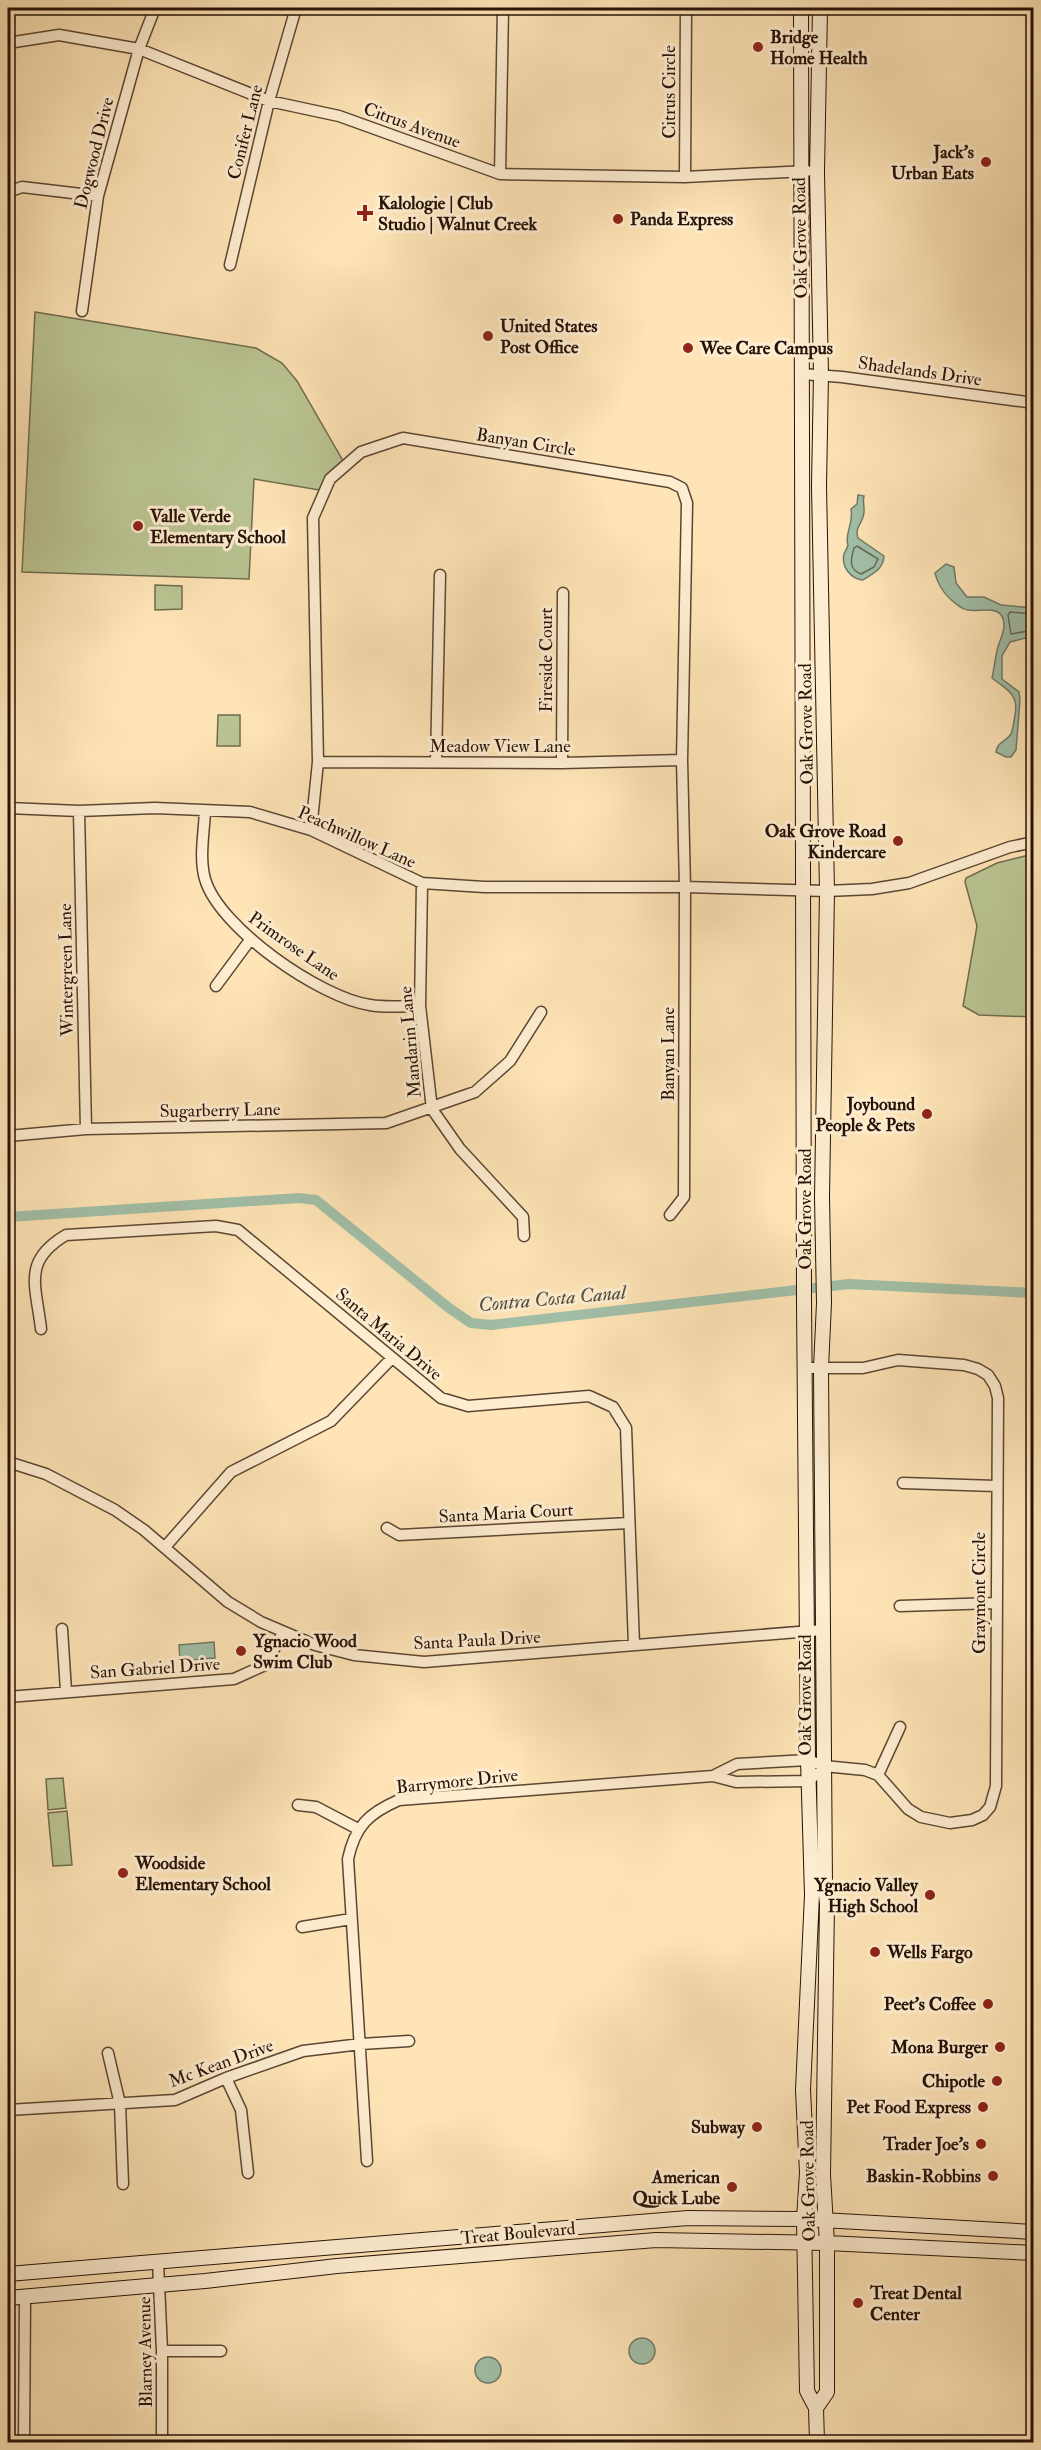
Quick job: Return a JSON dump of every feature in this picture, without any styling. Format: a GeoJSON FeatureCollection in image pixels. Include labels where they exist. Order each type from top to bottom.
{"type":"FeatureCollection","features":[{"type":"Feature","properties":{"kind":"main road","name":"Oak Grove Road"},"geometry":{"type":"LineString","coordinates":[[801,8],[804,1301],[808,1760],[812,1894],[803,2090],[807,2173],[804,2219],[807,2391],[816,2408],[817,2442]]}},
{"type":"Feature","properties":{"kind":"main road","name":"Oak Grove Road"},"geometry":{"type":"LineString","coordinates":[[816,2408],[827,2392],[823,2175],[827,1904],[821,1368],[824,1297],[822,1259],[827,891],[819,486],[821,375],[817,172],[820,8]]}},
{"type":"Feature","properties":{"kind":"main road"},"geometry":{"type":"LineString","coordinates":[[804,1201],[809,1203],[815,1212],[816,1255],[817,1258],[822,1259]]}},
{"type":"Feature","properties":{"kind":"main road","name":"Treat Boulevard"},"geometry":{"type":"LineString","coordinates":[[8,2274],[688,2218],[804,2219],[1034,2232]]}},
{"type":"Feature","properties":{"kind":"main road","name":"Treat Boulevard"},"geometry":{"type":"LineString","coordinates":[[8,2298],[337,2266],[656,2240],[826,2243],[1034,2253]]}},
{"type":"Feature","properties":{"kind":"street","name":"Dogwood Drive"},"geometry":{"type":"LineString","coordinates":[[82,310],[98,196],[139,49],[155,8]]}},
{"type":"Feature","properties":{"kind":"street","name":"Conifer Lane"},"geometry":{"type":"LineString","coordinates":[[230,266],[269,101],[296,8]]}},
{"type":"Feature","properties":{"kind":"street"},"geometry":{"type":"LineString","coordinates":[[500,174],[503,8]]}},
{"type":"Feature","properties":{"kind":"street","name":"Citrus Circle"},"geometry":{"type":"LineString","coordinates":[[685,177],[686,8]]}},
{"type":"Feature","properties":{"kind":"street","name":"Citrus Avenue"},"geometry":{"type":"LineString","coordinates":[[8,43],[59,35],[139,49],[269,101],[339,116],[500,174],[685,177],[817,172]]}},
{"type":"Feature","properties":{"kind":"street"},"geometry":{"type":"LineString","coordinates":[[8,192],[22,187],[98,196]]}},
{"type":"Feature","properties":{"kind":"street","name":"Shadelands Drive"},"geometry":{"type":"LineString","coordinates":[[802,374],[1034,403]]}},
{"type":"Feature","properties":{"kind":"street","name":"Banyan Circle"},"geometry":{"type":"LineString","coordinates":[[311,830],[318,762],[313,519],[330,479],[361,452],[403,438],[670,482],[682,488],[687,503],[682,760],[685,887]]}},
{"type":"Feature","properties":{"kind":"street"},"geometry":{"type":"LineString","coordinates":[[436,762],[440,575]]}},
{"type":"Feature","properties":{"kind":"street","name":"Fireside Court"},"geometry":{"type":"LineString","coordinates":[[562,593],[562,763]]}},
{"type":"Feature","properties":{"kind":"street","name":"Meadow View Lane"},"geometry":{"type":"LineString","coordinates":[[318,762],[562,763],[682,760]]}},
{"type":"Feature","properties":{"kind":"street","name":"Peachwillow Lane"},"geometry":{"type":"LineString","coordinates":[[8,808],[79,811],[155,808],[250,812],[311,830],[422,883],[484,887],[685,887],[827,891],[909,883],[1010,847],[1034,842]]}},
{"type":"Feature","properties":{"kind":"street","name":"Wintergreen Lane"},"geometry":{"type":"LineString","coordinates":[[79,811],[86,1129]]}},
{"type":"Feature","properties":{"kind":"street","name":"Primrose Lane"},"geometry":{"type":"LineString","coordinates":[[205,811],[202,865],[205,881],[222,913],[250,940],[313,984],[341,997],[370,1006],[420,1005]]}},
{"type":"Feature","properties":{"kind":"street","name":"Mandarin Lane"},"geometry":{"type":"LineString","coordinates":[[422,883],[420,1005],[432,1109],[460,1149],[523,1217],[524,1236]]}},
{"type":"Feature","properties":{"kind":"street","name":"Banyan Lane"},"geometry":{"type":"LineString","coordinates":[[670,1215],[684,1197],[685,887]]}},
{"type":"Feature","properties":{"kind":"street"},"geometry":{"type":"LineString","coordinates":[[216,986],[250,940]]}},
{"type":"Feature","properties":{"kind":"street","name":"Sugarberry Lane"},"geometry":{"type":"LineString","coordinates":[[8,1137],[86,1129],[386,1123],[432,1109],[475,1092],[510,1061],[542,1012]]}},
{"type":"Feature","properties":{"kind":"street","name":"Santa Maria Drive"},"geometry":{"type":"LineString","coordinates":[[41,1329],[35,1278],[37,1262],[51,1244],[66,1235],[216,1226],[238,1230],[441,1398],[468,1406],[589,1396],[613,1407],[626,1428],[634,1645]]}},
{"type":"Feature","properties":{"kind":"street"},"geometry":{"type":"LineString","coordinates":[[165,1547],[231,1472],[332,1421],[392,1358]]}},
{"type":"Feature","properties":{"kind":"street","name":"Graymont Circle"},"geometry":{"type":"LineString","coordinates":[[805,1368],[863,1368],[898,1360],[978,1369],[988,1375],[995,1386],[998,1398],[995,1603],[996,1786],[990,1807],[982,1815],[972,1820],[950,1823],[935,1822],[908,1809],[878,1775]]}},
{"type":"Feature","properties":{"kind":"street","name":"Santa Paula Drive"},"geometry":{"type":"LineString","coordinates":[[8,1462],[46,1474],[115,1510],[165,1547],[228,1602],[283,1633],[315,1645],[354,1655],[424,1662],[823,1630]]}},
{"type":"Feature","properties":{"kind":"street"},"geometry":{"type":"LineString","coordinates":[[903,1483],[996,1486]]}},
{"type":"Feature","properties":{"kind":"street","name":"Santa Maria Court"},"geometry":{"type":"LineString","coordinates":[[387,1528],[399,1535],[629,1523]]}},
{"type":"Feature","properties":{"kind":"street"},"geometry":{"type":"LineString","coordinates":[[900,1606],[995,1603]]}},
{"type":"Feature","properties":{"kind":"street"},"geometry":{"type":"LineString","coordinates":[[62,1629],[66,1691]]}},
{"type":"Feature","properties":{"kind":"street","name":"San Gabriel Drive"},"geometry":{"type":"LineString","coordinates":[[8,1697],[234,1679],[265,1665],[283,1633]]}},
{"type":"Feature","properties":{"kind":"street"},"geometry":{"type":"LineString","coordinates":[[809,1781],[824,1766],[865,1770],[878,1775],[900,1727]]}},
{"type":"Feature","properties":{"kind":"street","name":"Barrymore Drive"},"geometry":{"type":"LineString","coordinates":[[713,1776],[737,1764],[808,1760],[824,1766]]}},
{"type":"Feature","properties":{"kind":"street","name":"Barrymore Drive"},"geometry":{"type":"LineString","coordinates":[[358,1828],[377,1810],[399,1800],[713,1776],[736,1782],[809,1781]]}},
{"type":"Feature","properties":{"kind":"street"},"geometry":{"type":"LineString","coordinates":[[298,1805],[315,1807],[358,1828],[351,1842],[348,1859],[367,2161]]}},
{"type":"Feature","properties":{"kind":"street"},"geometry":{"type":"LineString","coordinates":[[302,1927],[351,1919]]}},
{"type":"Feature","properties":{"kind":"street","name":"Mc Kean Drive"},"geometry":{"type":"LineString","coordinates":[[8,2110],[175,2100],[226,2078],[303,2051],[361,2044],[409,2042]]}},
{"type":"Feature","properties":{"kind":"street"},"geometry":{"type":"LineString","coordinates":[[108,2053],[120,2104],[123,2184]]}},
{"type":"Feature","properties":{"kind":"street"},"geometry":{"type":"LineString","coordinates":[[226,2078],[241,2110],[248,2173]]}},
{"type":"Feature","properties":{"kind":"street","name":"Blarney Avenue"},"geometry":{"type":"LineString","coordinates":[[158,2262],[161,2284],[162,2442]]}},
{"type":"Feature","properties":{"kind":"street"},"geometry":{"type":"LineString","coordinates":[[24,2442],[25,2297]]}},
{"type":"Feature","properties":{"kind":"street"},"geometry":{"type":"LineString","coordinates":[[162,2351],[221,2351]]}},
{"type":"Feature","properties":{"kind":"shaded area"},"geometry":{"type":"Polygon","coordinates":[[[35,312],[256,348],[282,363],[297,381],[346,466],[325,491],[254,479],[249,579],[22,572],[35,312]]]}},
{"type":"Feature","properties":{"kind":"shaded area"},"geometry":{"type":"Polygon","coordinates":[[[155,585],[182,586],[182,609],[155,610],[155,585]]]}},
{"type":"Feature","properties":{"kind":"shaded area"},"geometry":{"type":"Polygon","coordinates":[[[218,715],[240,715],[240,746],[217,746],[218,715]]]}},
{"type":"Feature","properties":{"kind":"shaded area"},"geometry":{"type":"Polygon","coordinates":[[[1033,854],[1033,1017],[979,1015],[963,1006],[977,926],[965,882],[966,878],[997,863],[1033,854]]]}},
{"type":"Feature","properties":{"kind":"shaded area"},"geometry":{"type":"Polygon","coordinates":[[[63,1778],[66,1808],[48,1810],[46,1779],[63,1778]]]}},
{"type":"Feature","properties":{"kind":"shaded area"},"geometry":{"type":"Polygon","coordinates":[[[67,1811],[72,1865],[53,1866],[48,1813],[67,1811]]]}},
{"type":"Feature","properties":{"kind":"water"},"geometry":{"type":"Polygon","coordinates":[[[858,495],[864,496],[864,512],[857,529],[858,538],[884,556],[880,568],[863,580],[848,572],[843,559],[848,545],[851,509],[857,504],[858,495]]]}},
{"type":"Feature","properties":{"kind":"water"},"geometry":{"type":"Polygon","coordinates":[[[946,564],[954,567],[956,583],[967,597],[984,597],[1001,605],[1033,608],[1033,636],[1010,642],[1002,656],[1002,679],[1019,692],[1020,700],[1016,750],[1011,757],[996,752],[998,746],[1011,734],[1016,708],[1011,693],[992,678],[1004,624],[1002,617],[999,612],[993,610],[967,610],[948,597],[935,573],[946,564]]]}},
{"type":"Feature","properties":{"kind":"water"},"geometry":{"type":"Polygon","coordinates":[[[214,1642],[215,1658],[180,1661],[179,1645],[214,1642]]]}},
{"type":"Feature","properties":{"kind":"water"},"geometry":{"type":"Polygon","coordinates":[[[642,2338],[651,2342],[655,2351],[651,2360],[642,2364],[633,2360],[629,2351],[633,2342],[642,2338]]]}},
{"type":"Feature","properties":{"kind":"water"},"geometry":{"type":"Polygon","coordinates":[[[488,2357],[497,2361],[501,2370],[497,2379],[488,2383],[479,2379],[475,2370],[479,2361],[488,2357]]]}},
{"type":"Feature","properties":{"kind":"waterway","name":"Contra Costa Canal"},"geometry":{"type":"LineString","coordinates":[[8,1217],[299,1198],[316,1200],[449,1308],[471,1323],[491,1325],[849,1284],[1034,1293]]}},
{"type":"Feature","properties":{"kind":"place","name":"Bridge Home Health"},"geometry":{"type":"Point","coordinates":[758,47]}},
{"type":"Feature","properties":{"kind":"place","name":"Jack's Urban Eats"},"geometry":{"type":"Point","coordinates":[986,162]}},
{"type":"Feature","properties":{"kind":"place","name":"Kalologie | Club Studio | Walnut Creek"},"geometry":{"type":"Point","coordinates":[365,213]}},
{"type":"Feature","properties":{"kind":"place","name":"Panda Express"},"geometry":{"type":"Point","coordinates":[618,219]}},
{"type":"Feature","properties":{"kind":"place","name":"United States Post Office"},"geometry":{"type":"Point","coordinates":[488,336]}},
{"type":"Feature","properties":{"kind":"place","name":"Wee Care Campus"},"geometry":{"type":"Point","coordinates":[688,348]}},
{"type":"Feature","properties":{"kind":"place","name":"Valle Verde Elementary School"},"geometry":{"type":"Point","coordinates":[138,526]}},
{"type":"Feature","properties":{"kind":"place","name":"Oak Grove Road Kindercare"},"geometry":{"type":"Point","coordinates":[898,841]}},
{"type":"Feature","properties":{"kind":"place","name":"Joybound People & Pets"},"geometry":{"type":"Point","coordinates":[927,1114]}},
{"type":"Feature","properties":{"kind":"place","name":"Ygnacio Wood Swim Club"},"geometry":{"type":"Point","coordinates":[241,1651]}},
{"type":"Feature","properties":{"kind":"place","name":"Woodside Elementary School"},"geometry":{"type":"Point","coordinates":[123,1873]}},
{"type":"Feature","properties":{"kind":"place","name":"Ygnacio Valley High School"},"geometry":{"type":"Point","coordinates":[930,1895]}},
{"type":"Feature","properties":{"kind":"place","name":"Wells Fargo"},"geometry":{"type":"Point","coordinates":[875,1952]}},
{"type":"Feature","properties":{"kind":"place","name":"Peet's Coffee"},"geometry":{"type":"Point","coordinates":[988,2004]}},
{"type":"Feature","properties":{"kind":"place","name":"Mona Burger"},"geometry":{"type":"Point","coordinates":[1000,2047]}},
{"type":"Feature","properties":{"kind":"place","name":"Chipotle"},"geometry":{"type":"Point","coordinates":[997,2081]}},
{"type":"Feature","properties":{"kind":"place","name":"Pet Food Express"},"geometry":{"type":"Point","coordinates":[983,2107]}},
{"type":"Feature","properties":{"kind":"place","name":"Subway"},"geometry":{"type":"Point","coordinates":[757,2127]}},
{"type":"Feature","properties":{"kind":"place","name":"Trader Joe's"},"geometry":{"type":"Point","coordinates":[981,2144]}},
{"type":"Feature","properties":{"kind":"place","name":"Baskin-Robbins"},"geometry":{"type":"Point","coordinates":[993,2176]}},
{"type":"Feature","properties":{"kind":"place","name":"American Quick Lube"},"geometry":{"type":"Point","coordinates":[732,2187]}},
{"type":"Feature","properties":{"kind":"place","name":"Treat Dental Center"},"geometry":{"type":"Point","coordinates":[858,2303]}}]}
